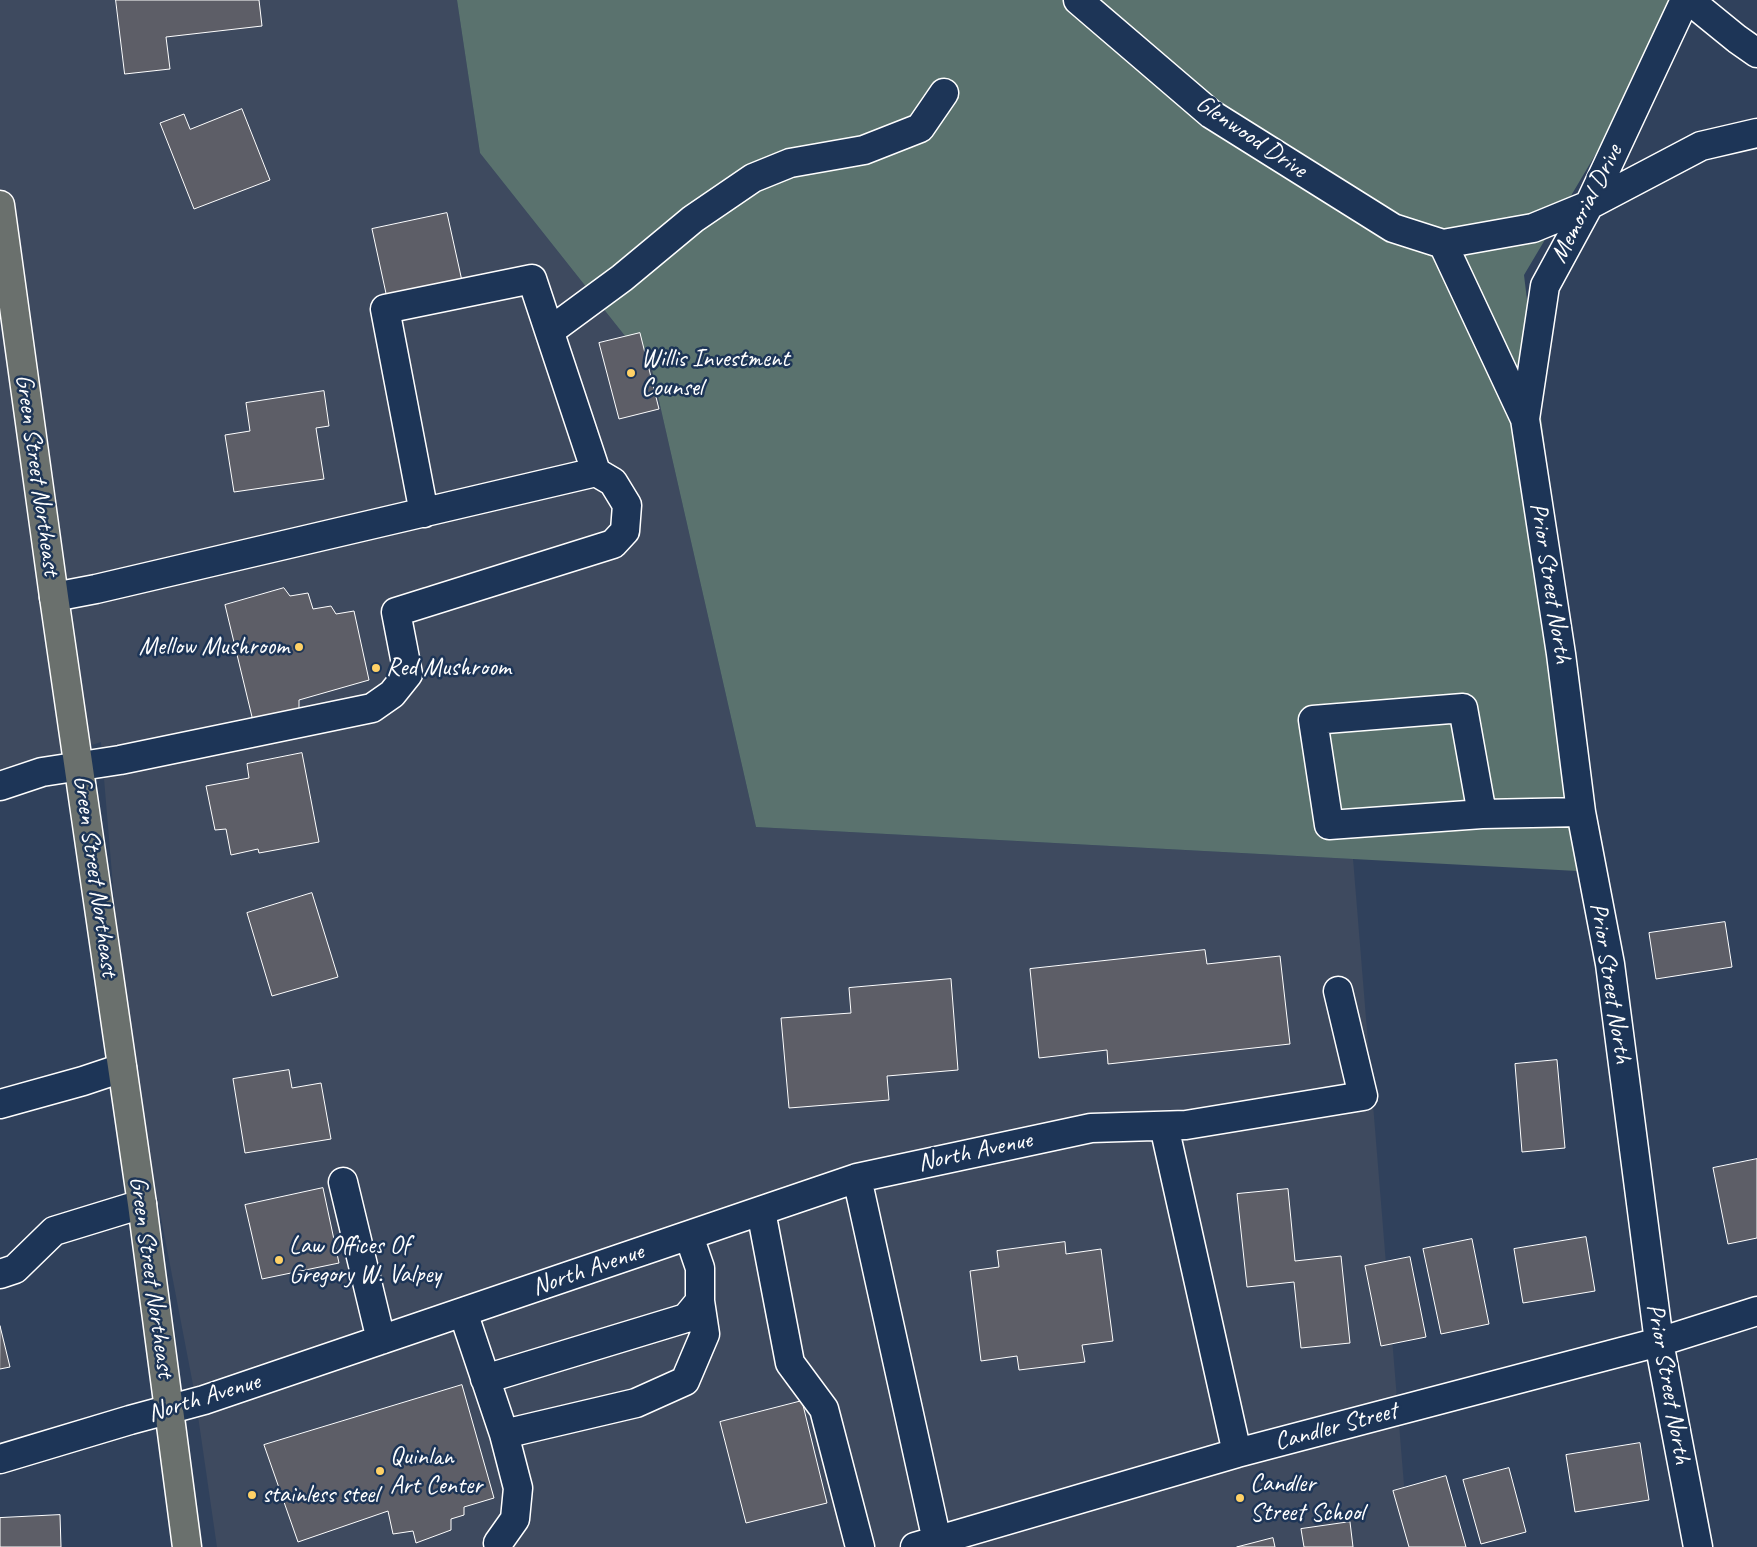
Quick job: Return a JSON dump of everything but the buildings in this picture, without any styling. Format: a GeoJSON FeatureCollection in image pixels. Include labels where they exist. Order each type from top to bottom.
{"type":"FeatureCollection","features":[{"type":"Feature","properties":{"kind":"highway","name":"Green Street Northeast"},"geometry":{"type":"LineString","coordinates":[[0,205],[54,597],[142,1204],[187,1547]]}},
{"type":"Feature","properties":{"kind":"street","name":"Glenwood Drive"},"geometry":{"type":"LineString","coordinates":[[1078,0],[1211,114],[1393,228],[1443,244],[1534,228],[1589,205],[1701,146],[1757,132]]}},
{"type":"Feature","properties":{"kind":"street"},"geometry":{"type":"LineString","coordinates":[[1687,0],[1757,52]]}},
{"type":"Feature","properties":{"kind":"street","name":"Memorial Drive"},"geometry":{"type":"LineString","coordinates":[[1525,418],[1545,286],[1589,205],[1687,0]]}},
{"type":"Feature","properties":{"kind":"street"},"geometry":{"type":"LineString","coordinates":[[550,331],[622,278],[693,219],[753,178],[790,163],[864,150],[920,128],[944,93]]}},
{"type":"Feature","properties":{"kind":"street"},"geometry":{"type":"LineString","coordinates":[[1443,244],[1525,418]]}},
{"type":"Feature","properties":{"kind":"street"},"geometry":{"type":"LineString","coordinates":[[0,786],[42,772],[120,760],[372,708],[392,694],[408,674],[396,612],[613,544],[625,531],[626,505],[613,482],[596,472],[532,279],[385,308],[424,513]]}},
{"type":"Feature","properties":{"kind":"street","name":"Prior Street North"},"geometry":{"type":"LineString","coordinates":[[1525,418],[1561,654],[1581,812],[1610,964],[1659,1342],[1698,1547]]}},
{"type":"Feature","properties":{"kind":"street"},"geometry":{"type":"LineString","coordinates":[[54,597],[96,589],[596,472]]}},
{"type":"Feature","properties":{"kind":"street"},"geometry":{"type":"LineString","coordinates":[[1482,814],[1463,708],[1313,720],[1329,825],[1482,814],[1581,812]]}},
{"type":"Feature","properties":{"kind":"street","name":"North Avenue"},"geometry":{"type":"LineString","coordinates":[[0,1459],[170,1410],[857,1178],[1091,1128],[1175,1125],[1363,1096],[1338,990]]}},
{"type":"Feature","properties":{"kind":"street"},"geometry":{"type":"LineString","coordinates":[[0,1104],[122,1068]]}},
{"type":"Feature","properties":{"kind":"street"},"geometry":{"type":"LineString","coordinates":[[1175,1125],[1237,1453]]}},
{"type":"Feature","properties":{"kind":"street"},"geometry":{"type":"LineString","coordinates":[[857,1178],[926,1544]]}},
{"type":"Feature","properties":{"kind":"street"},"geometry":{"type":"LineString","coordinates":[[343,1182],[381,1340]]}},
{"type":"Feature","properties":{"kind":"street"},"geometry":{"type":"LineString","coordinates":[[0,1274],[15,1269],[54,1231],[142,1204]]}},
{"type":"Feature","properties":{"kind":"street"},"geometry":{"type":"LineString","coordinates":[[761,1211],[790,1363],[824,1409],[860,1547]]}},
{"type":"Feature","properties":{"kind":"street"},"geometry":{"type":"LineString","coordinates":[[504,1434],[636,1403],[685,1381],[705,1334],[700,1301],[700,1268],[689,1236]]}},
{"type":"Feature","properties":{"kind":"street"},"geometry":{"type":"LineString","coordinates":[[485,1379],[686,1318],[700,1301]]}},
{"type":"Feature","properties":{"kind":"street","name":"Candler Street"},"geometry":{"type":"LineString","coordinates":[[926,1544],[1237,1453],[1659,1342],[1757,1311]]}},
{"type":"Feature","properties":{"kind":"street"},"geometry":{"type":"LineString","coordinates":[[463,1312],[504,1434],[518,1488],[515,1519],[495,1546]]}},
{"type":"Feature","properties":{"kind":"shaded area"},"geometry":{"type":"Polygon","coordinates":[[[0,0],[457,0],[480,153],[652,370],[756,827],[1353,859],[1409,1547],[217,1547],[195,1395],[125,1030],[101,742],[0,774],[0,0]]]}},
{"type":"Feature","properties":{"kind":"green space"},"geometry":{"type":"Polygon","coordinates":[[[457,0],[1687,0],[1524,275],[1596,872],[756,827],[652,370],[480,153],[457,0]]]}},
{"type":"Feature","properties":{"kind":"place","name":"Willis Investment Counsel"},"geometry":{"type":"Point","coordinates":[631,373]}},
{"type":"Feature","properties":{"kind":"place","name":"Mellow Mushroom"},"geometry":{"type":"Point","coordinates":[299,647]}},
{"type":"Feature","properties":{"kind":"place","name":"Red Mushroom"},"geometry":{"type":"Point","coordinates":[376,668]}},
{"type":"Feature","properties":{"kind":"place","name":"Law Offices Of Gregory W. Valpey"},"geometry":{"type":"Point","coordinates":[279,1260]}},
{"type":"Feature","properties":{"kind":"place","name":"Quinlan Art Center"},"geometry":{"type":"Point","coordinates":[380,1471]}},
{"type":"Feature","properties":{"kind":"place","name":"stainless steel"},"geometry":{"type":"Point","coordinates":[252,1495]}},
{"type":"Feature","properties":{"kind":"place","name":"Candler Street School"},"geometry":{"type":"Point","coordinates":[1240,1498]}}]}
